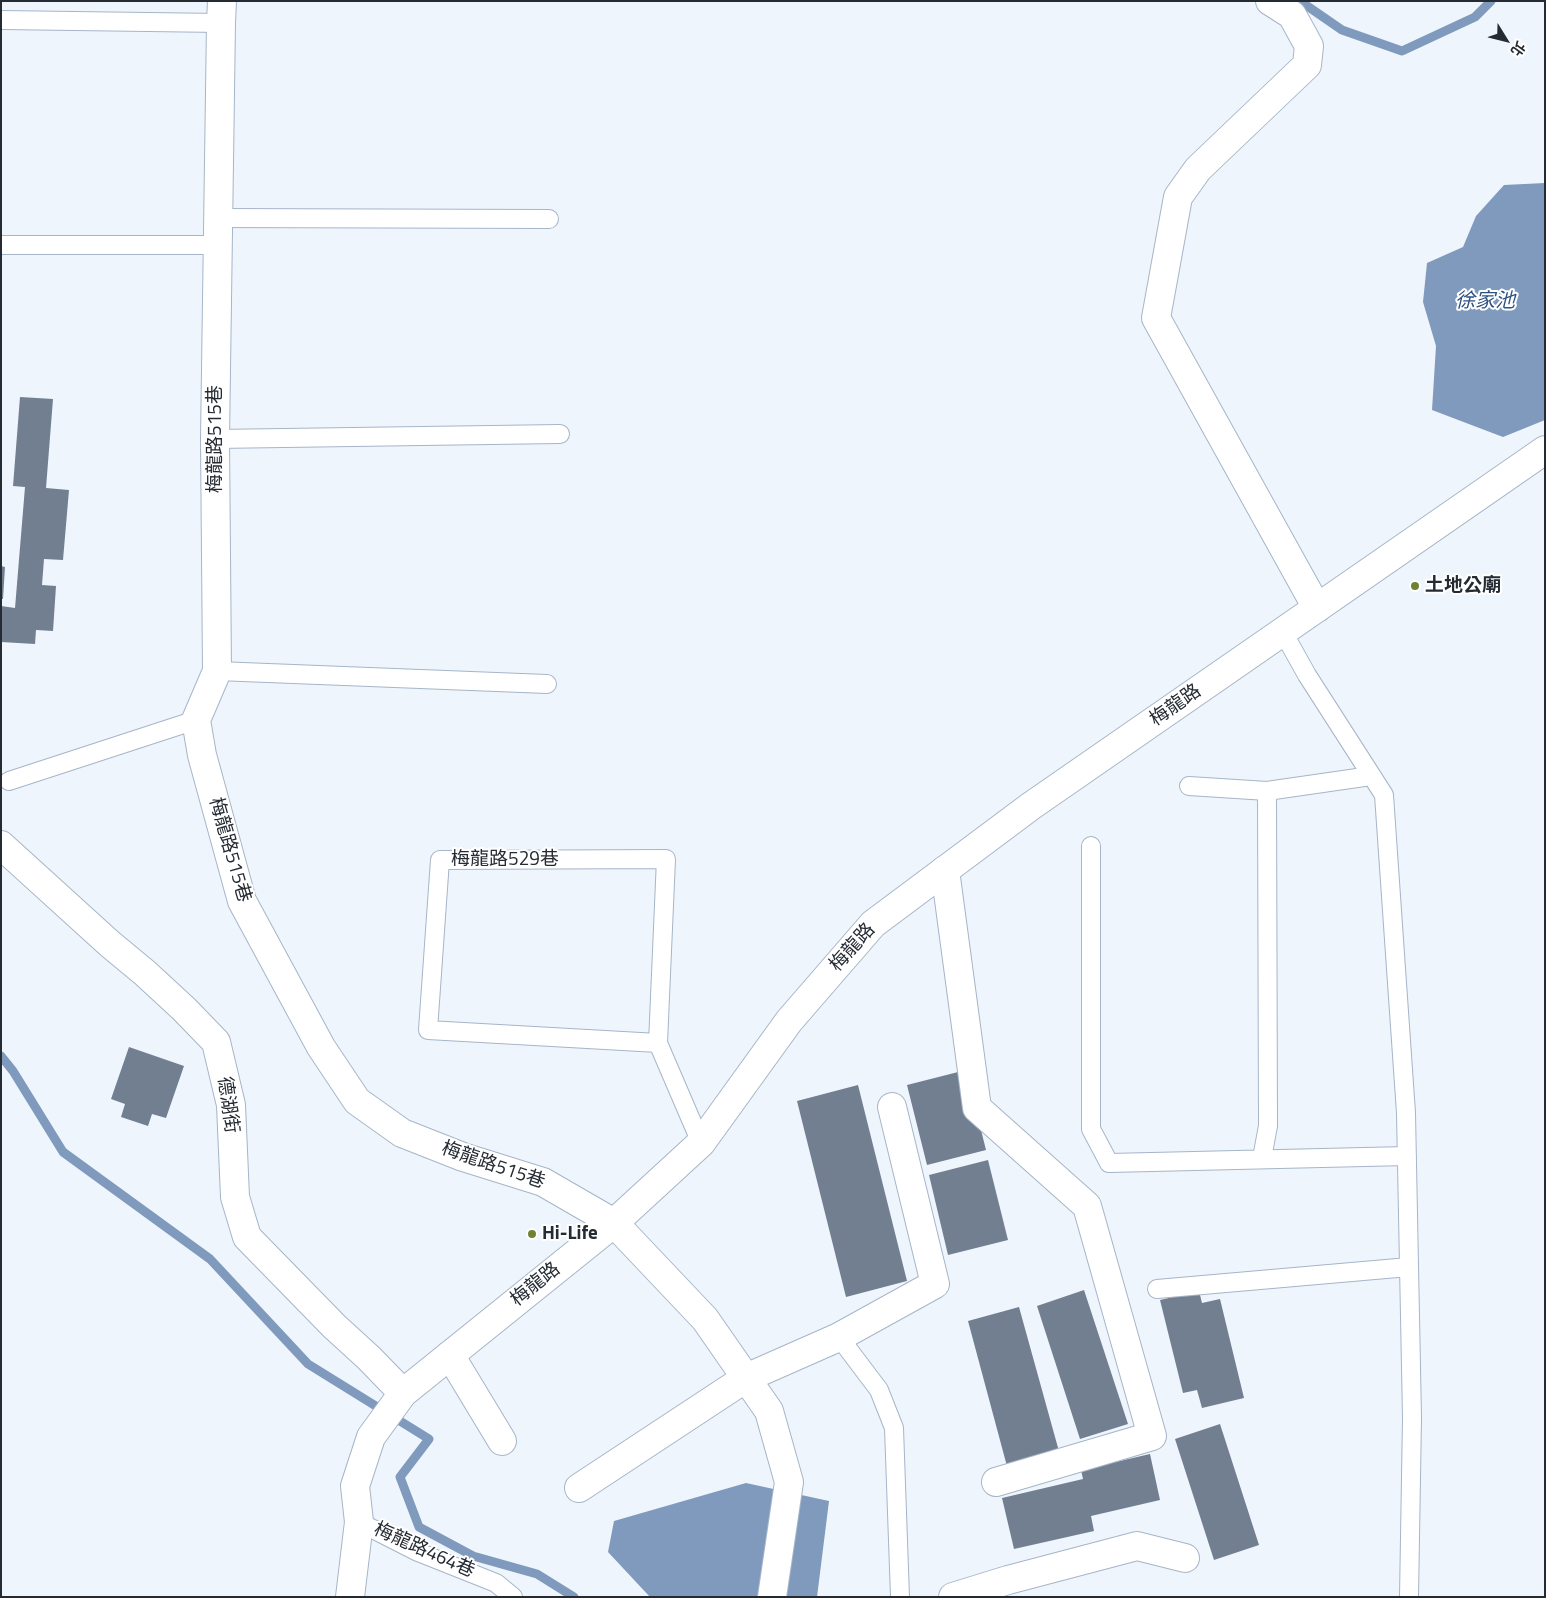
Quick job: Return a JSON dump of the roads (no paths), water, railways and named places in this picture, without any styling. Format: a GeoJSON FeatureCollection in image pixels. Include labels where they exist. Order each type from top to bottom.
{"type":"FeatureCollection","features":[{"type":"Feature","properties":{"kind":"street"},"geometry":{"type":"LineString","coordinates":[[1270,1],[1292,15],[1309,46],[1306,65],[1198,169],[1178,197],[1156,318],[1317,608]]}},
{"type":"Feature","properties":{"kind":"street","name":"梅龍路515巷"},"geometry":{"type":"LineString","coordinates":[[221,12],[215,439],[216,671],[196,720],[202,754],[242,902],[321,1047],[358,1100],[402,1133],[463,1157],[543,1182],[614,1223],[705,1319],[769,1411],[789,1482],[772,1597]]}},
{"type":"Feature","properties":{"kind":"street","name":"梅龍路"},"geometry":{"type":"LineString","coordinates":[[350,1597],[360,1522],[355,1486],[371,1437],[401,1395],[614,1223],[701,1143],[789,1021],[873,924],[1031,806],[1545,450]]}},
{"type":"Feature","properties":{"kind":"street","name":"德湖街"},"geometry":{"type":"LineString","coordinates":[[1,846],[145,973],[216,1042],[231,1106],[235,1197],[248,1236],[334,1326],[369,1358],[401,1395]]}},
{"type":"Feature","properties":{"kind":"street"},"geometry":{"type":"LineString","coordinates":[[945,870],[977,1108],[1087,1206],[1152,1436],[996,1482]]}},
{"type":"Feature","properties":{"kind":"street"},"geometry":{"type":"LineString","coordinates":[[579,1488],[746,1378],[839,1337],[935,1284],[892,1107]]}},
{"type":"Feature","properties":{"kind":"street"},"geometry":{"type":"LineString","coordinates":[[450,1355],[502,1441]]}},
{"type":"Feature","properties":{"kind":"street"},"geometry":{"type":"LineString","coordinates":[[953,1597],[1008,1580],[1137,1546],[1185,1558]]}},
{"type":"Feature","properties":{"kind":"lane"},"geometry":{"type":"LineString","coordinates":[[1,20],[221,12]]}},
{"type":"Feature","properties":{"kind":"lane"},"geometry":{"type":"LineString","coordinates":[[1,245],[218,231],[549,220]]}},
{"type":"Feature","properties":{"kind":"lane"},"geometry":{"type":"LineString","coordinates":[[215,439],[560,434]]}},
{"type":"Feature","properties":{"kind":"lane"},"geometry":{"type":"LineString","coordinates":[[1283,632],[1307,675],[1384,795],[1406,1103],[1412,1418],[1409,1597]]}},
{"type":"Feature","properties":{"kind":"lane"},"geometry":{"type":"LineString","coordinates":[[216,671],[547,684]]}},
{"type":"Feature","properties":{"kind":"lane"},"geometry":{"type":"LineString","coordinates":[[9,780],[196,720]]}},
{"type":"Feature","properties":{"kind":"lane"},"geometry":{"type":"LineString","coordinates":[[1189,786],[1267,791],[1371,776]]}},
{"type":"Feature","properties":{"kind":"lane"},"geometry":{"type":"LineString","coordinates":[[1262,1158],[1268,1126],[1267,791]]}},
{"type":"Feature","properties":{"kind":"lane"},"geometry":{"type":"LineString","coordinates":[[1091,846],[1091,1129],[1109,1163],[1407,1156]]}},
{"type":"Feature","properties":{"kind":"lane","name":"梅龍路529巷"},"geometry":{"type":"LineString","coordinates":[[658,1043],[428,1030],[440,860],[666,860],[658,1043],[701,1143]]}},
{"type":"Feature","properties":{"kind":"lane"},"geometry":{"type":"LineString","coordinates":[[1157,1289],[1409,1267]]}},
{"type":"Feature","properties":{"kind":"lane"},"geometry":{"type":"LineString","coordinates":[[839,1337],[880,1390],[894,1428],[900,1597]]}},
{"type":"Feature","properties":{"kind":"lane","name":"梅龍路464巷"},"geometry":{"type":"LineString","coordinates":[[360,1522],[418,1552],[496,1583],[513,1597]]}},
{"type":"Feature","properties":{"kind":"water","name":"徐家池"},"geometry":{"type":"Polygon","coordinates":[[[1545,183],[1545,420],[1503,437],[1432,410],[1436,346],[1423,302],[1427,263],[1463,247],[1476,216],[1504,185],[1545,183]]]}},
{"type":"Feature","properties":{"kind":"water"},"geometry":{"type":"Polygon","coordinates":[[[746,1483],[829,1501],[817,1597],[650,1597],[608,1552],[614,1521],[746,1483]]]}},
{"type":"Feature","properties":{"kind":"waterway"},"geometry":{"type":"LineString","coordinates":[[1300,1],[1342,30],[1402,51],[1475,17],[1491,1]]}},
{"type":"Feature","properties":{"kind":"waterway"},"geometry":{"type":"LineString","coordinates":[[1,1056],[13,1071],[63,1152],[210,1259],[308,1364],[429,1439],[400,1477],[419,1527],[473,1556],[537,1574],[574,1597]]}},
{"type":"Feature","properties":{"kind":"place","name":"土地公廟"},"geometry":{"type":"Point","coordinates":[1415,586]}},
{"type":"Feature","properties":{"kind":"place","name":"Hi-Life"},"geometry":{"type":"Point","coordinates":[532,1234]}}]}
